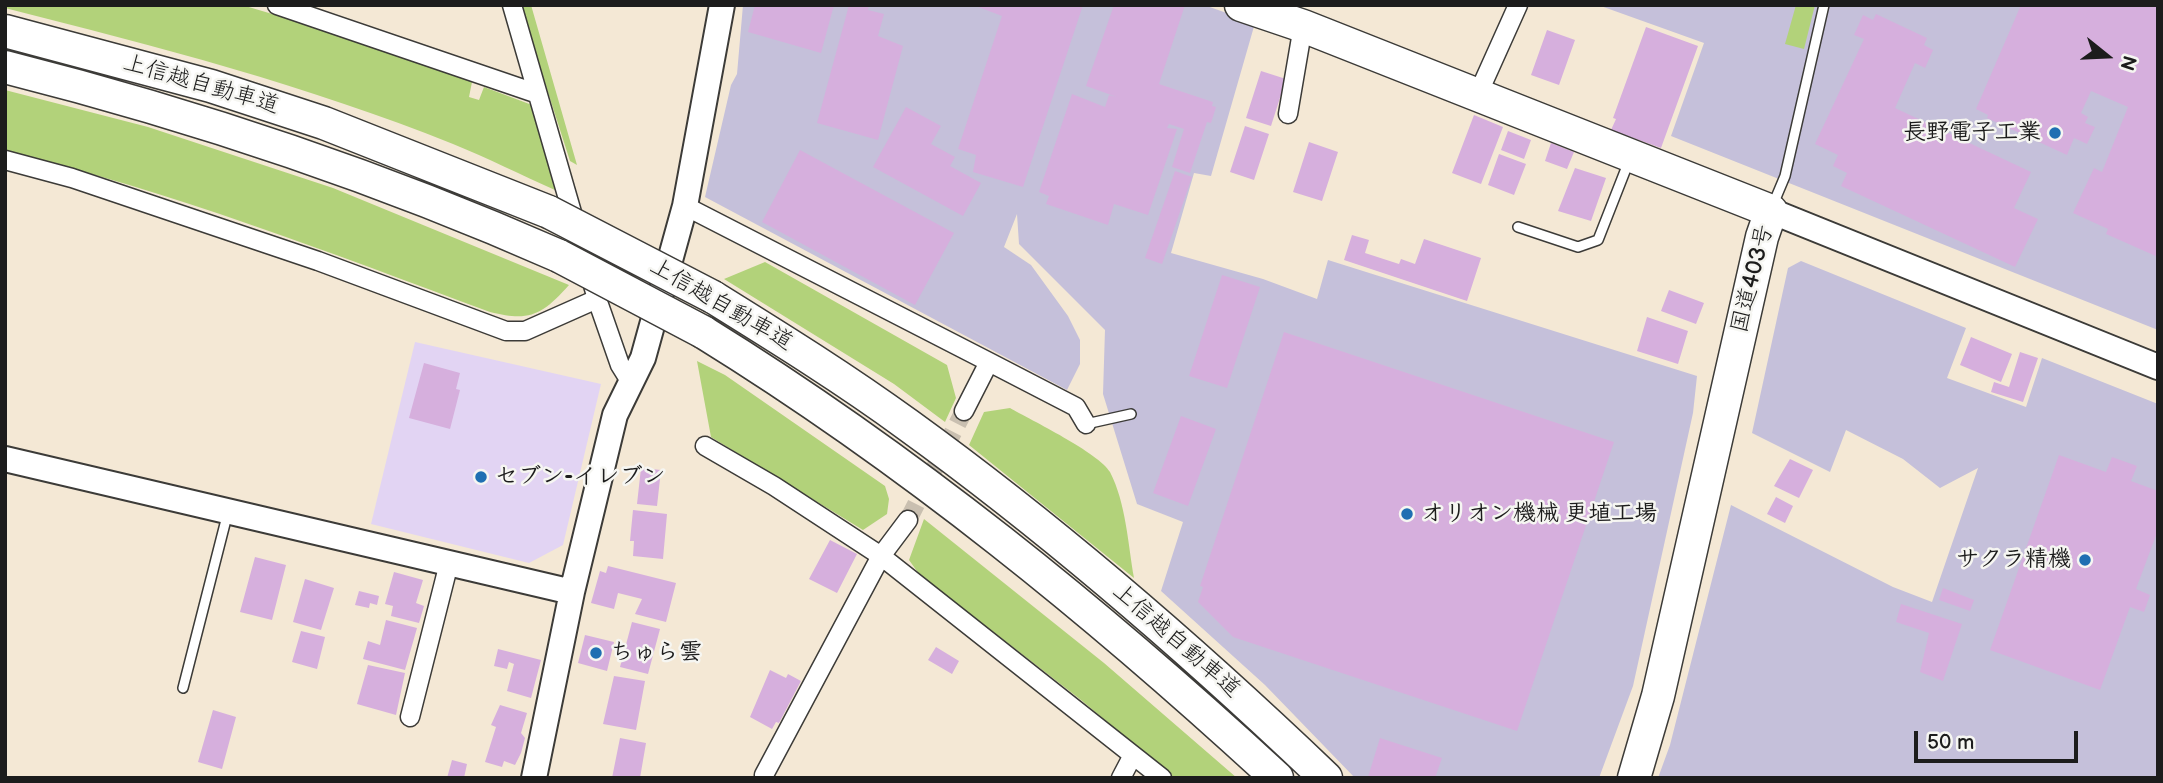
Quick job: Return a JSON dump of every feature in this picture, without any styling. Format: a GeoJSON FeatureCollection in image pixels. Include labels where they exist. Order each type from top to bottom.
{"type":"FeatureCollection","features":[{"type":"Feature","properties":{"kind":"highway","name":"国道403号"},"geometry":{"type":"LineString","coordinates":[[1241,5],[1303,26],[1478,94],[1771,211],[1762,237],[1704,485],[1658,696],[1634,778]]}},
{"type":"Feature","properties":{"kind":"highway","name":"上信越自動車道"},"geometry":{"type":"LineString","coordinates":[[5,31],[211,86],[324,122],[549,212],[713,297],[835,374],[988,485],[1170,635],[1326,778]]}},
{"type":"Feature","properties":{"kind":"highway","name":"上信越自動車道"},"geometry":{"type":"LineString","coordinates":[[5,67],[197,120],[414,195],[559,256],[703,332],[791,387],[965,512],[1140,656],[1277,778]]}},
{"type":"Feature","properties":{"kind":"street"},"geometry":{"type":"LineString","coordinates":[[277,5],[535,93]]}},
{"type":"Feature","properties":{"kind":"street"},"geometry":{"type":"LineString","coordinates":[[512,5],[535,93],[597,299],[620,365],[630,381]]}},
{"type":"Feature","properties":{"kind":"street"},"geometry":{"type":"LineString","coordinates":[[534,778],[572,592],[615,415],[643,358],[685,206],[722,5]]}},
{"type":"Feature","properties":{"kind":"street"},"geometry":{"type":"LineString","coordinates":[[1478,94],[1518,5]]}},
{"type":"Feature","properties":{"kind":"street"},"geometry":{"type":"LineString","coordinates":[[1288,114],[1303,26]]}},
{"type":"Feature","properties":{"kind":"street"},"geometry":{"type":"LineString","coordinates":[[5,160],[124,195],[318,261],[506,331],[525,331],[597,299]]}},
{"type":"Feature","properties":{"kind":"street"},"geometry":{"type":"LineString","coordinates":[[685,206],[1076,407],[1086,424]]}},
{"type":"Feature","properties":{"kind":"street"},"geometry":{"type":"LineString","coordinates":[[1771,211],[2158,367]]}},
{"type":"Feature","properties":{"kind":"street"},"geometry":{"type":"LineString","coordinates":[[964,411],[989,362]]}},
{"type":"Feature","properties":{"kind":"street"},"geometry":{"type":"LineString","coordinates":[[705,446],[774,486],[881,556],[1161,778]]}},
{"type":"Feature","properties":{"kind":"street"},"geometry":{"type":"LineString","coordinates":[[5,459],[572,592]]}},
{"type":"Feature","properties":{"kind":"street"},"geometry":{"type":"LineString","coordinates":[[764,775],[881,556],[908,520]]}},
{"type":"Feature","properties":{"kind":"street"},"geometry":{"type":"LineString","coordinates":[[410,716],[449,563]]}},
{"type":"Feature","properties":{"kind":"street"},"geometry":{"type":"LineString","coordinates":[[1121,778],[1133,755]]}},
{"type":"Feature","properties":{"kind":"lane"},"geometry":{"type":"LineString","coordinates":[[1771,211],[1785,176],[1824,5]]}},
{"type":"Feature","properties":{"kind":"lane"},"geometry":{"type":"LineString","coordinates":[[1518,226],[1578,247],[1598,240],[1630,156]]}},
{"type":"Feature","properties":{"kind":"lane"},"geometry":{"type":"LineString","coordinates":[[1086,424],[1131,414]]}},
{"type":"Feature","properties":{"kind":"lane"},"geometry":{"type":"LineString","coordinates":[[183,688],[228,510]]}},
{"type":"Feature","properties":{"kind":"shaded area"},"geometry":{"type":"Polygon","coordinates":[[[743,5],[1204,5],[1255,23],[1211,176],[1194,173],[1171,253],[1263,279],[1317,299],[1328,260],[1697,376],[1693,413],[1633,686],[1599,778],[1355,778],[1265,685],[1161,591],[1183,522],[1137,504],[1103,394],[1105,330],[1019,244],[1017,214],[1004,247],[1031,265],[1068,316],[1080,340],[1080,364],[1067,390],[705,197],[731,85],[737,74],[743,5]]]}},
{"type":"Feature","properties":{"kind":"shaded area"},"geometry":{"type":"Polygon","coordinates":[[[1598,5],[2158,5],[2158,330],[1671,136],[1704,43],[1598,5]]]}},
{"type":"Feature","properties":{"kind":"shaded area"},"geometry":{"type":"Polygon","coordinates":[[[1801,261],[1966,328],[1947,378],[2026,407],[2042,358],[2158,404],[2158,778],[1658,778],[1670,745],[1731,505],[1893,587],[1932,602],[1978,468],[1940,488],[1903,459],[1846,430],[1830,472],[1752,433],[1788,268],[1801,261]]]}},
{"type":"Feature","properties":{"kind":"shaded area","name":"セブン-イレブン"},"geometry":{"type":"Polygon","coordinates":[[[415,342],[601,384],[563,545],[529,563],[371,524],[415,342]]]}},
{"type":"Feature","properties":{"kind":"green space"},"geometry":{"type":"Polygon","coordinates":[[[5,5],[242,5],[373,44],[472,82],[469,97],[479,100],[484,87],[532,105],[555,190],[453,144],[343,104],[175,52],[5,8],[5,5]]]}},
{"type":"Feature","properties":{"kind":"green space"},"geometry":{"type":"Polygon","coordinates":[[[520,5],[531,5],[577,165],[570,161],[520,5]]]}},
{"type":"Feature","properties":{"kind":"green space"},"geometry":{"type":"Polygon","coordinates":[[[1796,5],[1815,5],[1804,49],[1785,44],[1796,5]]]}},
{"type":"Feature","properties":{"kind":"green space"},"geometry":{"type":"Polygon","coordinates":[[[5,90],[148,127],[333,188],[569,285],[551,303],[534,314],[515,316],[490,312],[189,204],[5,151],[5,90]]]}},
{"type":"Feature","properties":{"kind":"green space"},"geometry":{"type":"Polygon","coordinates":[[[765,262],[947,365],[956,398],[945,422],[894,384],[724,279],[765,262]]]}},
{"type":"Feature","properties":{"kind":"green space"},"geometry":{"type":"Polygon","coordinates":[[[697,361],[725,375],[885,486],[889,499],[887,514],[863,530],[711,437],[697,361]]]}},
{"type":"Feature","properties":{"kind":"green space"},"geometry":{"type":"Polygon","coordinates":[[[1010,408],[1079,447],[1110,472],[1123,510],[1134,578],[969,445],[984,412],[1010,408]]]}},
{"type":"Feature","properties":{"kind":"green space"},"geometry":{"type":"Polygon","coordinates":[[[924,519],[1104,663],[1237,778],[1174,778],[1081,700],[919,574],[909,560],[924,519]]]}},
{"type":"Feature","properties":{"kind":"building"},"geometry":{"type":"Polygon","coordinates":[[[755,5],[834,5],[821,53],[748,32],[755,5]]]}},
{"type":"Feature","properties":{"kind":"building"},"geometry":{"type":"Polygon","coordinates":[[[849,5],[869,5],[868,10],[884,14],[878,36],[903,46],[878,140],[817,123],[849,5]]]}},
{"type":"Feature","properties":{"kind":"building"},"geometry":{"type":"Polygon","coordinates":[[[973,5],[1083,5],[1023,187],[973,172],[976,155],[958,149],[1002,16],[973,5]]]}},
{"type":"Feature","properties":{"kind":"building"},"geometry":{"type":"Polygon","coordinates":[[[1114,5],[1185,5],[1159,84],[1213,102],[1212,106],[1216,107],[1211,123],[1207,122],[1190,173],[1172,167],[1184,129],[1169,124],[1167,128],[1177,129],[1148,215],[1114,204],[1108,225],[1046,204],[1049,196],[1039,192],[1072,94],[1105,107],[1109,95],[1117,97],[1086,86],[1114,5]]]}},
{"type":"Feature","properties":{"kind":"building","name":"長野電子工業"},"geometry":{"type":"Polygon","coordinates":[[[2021,5],[2158,5],[2158,257],[2106,234],[2108,229],[2073,213],[2094,168],[2102,172],[2128,107],[2091,91],[2081,113],[2088,117],[2085,123],[2095,127],[2087,144],[2074,138],[2067,155],[1987,118],[1988,115],[1976,109],[2021,5]]]}},
{"type":"Feature","properties":{"kind":"building"},"geometry":{"type":"Polygon","coordinates":[[[1876,14],[1927,38],[1924,45],[1933,50],[1925,68],[1915,63],[1895,108],[2031,172],[2014,208],[2038,219],[2015,267],[1841,186],[1847,173],[1833,166],[1838,155],[1815,144],[1864,39],[1854,35],[1863,15],[1873,20],[1876,14]]]}},
{"type":"Feature","properties":{"kind":"building"},"geometry":{"type":"Polygon","coordinates":[[[1646,27],[1698,46],[1661,148],[1611,130],[1646,27]]]}},
{"type":"Feature","properties":{"kind":"building"},"geometry":{"type":"Polygon","coordinates":[[[1547,30],[1575,40],[1559,85],[1531,75],[1547,30]]]}},
{"type":"Feature","properties":{"kind":"building"},"geometry":{"type":"Polygon","coordinates":[[[1261,71],[1286,79],[1271,126],[1246,118],[1261,71]]]}},
{"type":"Feature","properties":{"kind":"building"},"geometry":{"type":"Polygon","coordinates":[[[906,107],[941,126],[931,144],[955,157],[950,166],[981,183],[963,216],[873,167],[906,107]]]}},
{"type":"Feature","properties":{"kind":"building"},"geometry":{"type":"Polygon","coordinates":[[[1474,115],[1503,127],[1481,184],[1452,173],[1474,115]]]}},
{"type":"Feature","properties":{"kind":"building"},"geometry":{"type":"Polygon","coordinates":[[[1245,126],[1269,134],[1254,180],[1230,172],[1245,126]]]}},
{"type":"Feature","properties":{"kind":"building"},"geometry":{"type":"Polygon","coordinates":[[[1508,131],[1531,140],[1524,159],[1501,150],[1508,131]]]}},
{"type":"Feature","properties":{"kind":"building"},"geometry":{"type":"Polygon","coordinates":[[[1309,142],[1338,152],[1322,201],[1293,192],[1309,142]]]}},
{"type":"Feature","properties":{"kind":"building"},"geometry":{"type":"Polygon","coordinates":[[[1551,143],[1574,152],[1567,169],[1545,161],[1551,143]]]}},
{"type":"Feature","properties":{"kind":"building"},"geometry":{"type":"Polygon","coordinates":[[[800,150],[954,233],[915,305],[762,222],[800,150]]]}},
{"type":"Feature","properties":{"kind":"building"},"geometry":{"type":"Polygon","coordinates":[[[1499,154],[1526,164],[1514,195],[1488,185],[1499,154]]]}},
{"type":"Feature","properties":{"kind":"building"},"geometry":{"type":"Polygon","coordinates":[[[1575,168],[1606,178],[1591,221],[1558,211],[1575,168]]]}},
{"type":"Feature","properties":{"kind":"building"},"geometry":{"type":"Polygon","coordinates":[[[1175,171],[1192,177],[1162,264],[1145,258],[1175,171]]]}},
{"type":"Feature","properties":{"kind":"building"},"geometry":{"type":"Polygon","coordinates":[[[1352,235],[1369,240],[1365,253],[1399,264],[1401,259],[1415,264],[1424,239],[1481,258],[1467,301],[1344,260],[1352,235]]]}},
{"type":"Feature","properties":{"kind":"building"},"geometry":{"type":"Polygon","coordinates":[[[1222,275],[1260,287],[1227,388],[1189,376],[1222,275]]]}},
{"type":"Feature","properties":{"kind":"building"},"geometry":{"type":"Polygon","coordinates":[[[1669,290],[1704,303],[1696,324],[1661,311],[1669,290]]]}},
{"type":"Feature","properties":{"kind":"building"},"geometry":{"type":"Polygon","coordinates":[[[1647,317],[1688,331],[1678,364],[1637,351],[1647,317]]]}},
{"type":"Feature","properties":{"kind":"building","name":"オリオン機械 更埴工場"},"geometry":{"type":"Polygon","coordinates":[[[1284,332],[1614,442],[1517,731],[1233,637],[1198,602],[1203,587],[1200,586],[1284,332]]]}},
{"type":"Feature","properties":{"kind":"building"},"geometry":{"type":"Polygon","coordinates":[[[1971,337],[2012,354],[2001,382],[1960,365],[1971,337]]]}},
{"type":"Feature","properties":{"kind":"building"},"geometry":{"type":"Polygon","coordinates":[[[2020,352],[2038,358],[2023,402],[1991,392],[1994,382],[2009,387],[2020,352]]]}},
{"type":"Feature","properties":{"kind":"building","name":"セブン-イレブン"},"geometry":{"type":"Polygon","coordinates":[[[424,363],[460,373],[456,389],[460,390],[450,429],[409,418],[424,363]]]}},
{"type":"Feature","properties":{"kind":"building"},"geometry":{"type":"Polygon","coordinates":[[[1181,416],[1216,429],[1188,506],[1153,493],[1181,416]]]}},
{"type":"Feature","properties":{"kind":"building","name":"サクラ精機"},"geometry":{"type":"Polygon","coordinates":[[[2059,455],[2106,472],[2112,457],[2137,466],[2131,481],[2158,491],[2158,530],[2136,589],[2150,595],[2144,612],[2130,607],[2100,690],[1990,650],[2059,455]]]}},
{"type":"Feature","properties":{"kind":"building"},"geometry":{"type":"Polygon","coordinates":[[[1790,459],[1813,470],[1799,498],[1774,486],[1790,459]]]}},
{"type":"Feature","properties":{"kind":"building"},"geometry":{"type":"Polygon","coordinates":[[[641,468],[661,470],[657,506],[637,504],[641,468]]]}},
{"type":"Feature","properties":{"kind":"building"},"geometry":{"type":"Polygon","coordinates":[[[1776,497],[1793,506],[1785,523],[1767,514],[1776,497]]]}},
{"type":"Feature","properties":{"kind":"building"},"geometry":{"type":"Polygon","coordinates":[[[633,510],[667,514],[663,559],[633,556],[634,541],[630,541],[633,510]]]}},
{"type":"Feature","properties":{"kind":"building"},"geometry":{"type":"Polygon","coordinates":[[[830,540],[857,554],[837,593],[809,579],[830,540]]]}},
{"type":"Feature","properties":{"kind":"building"},"geometry":{"type":"Polygon","coordinates":[[[255,557],[286,565],[272,620],[240,612],[255,557]]]}},
{"type":"Feature","properties":{"kind":"building"},"geometry":{"type":"Polygon","coordinates":[[[608,566],[676,583],[666,622],[635,614],[642,599],[618,593],[614,609],[591,603],[600,571],[606,573],[608,566]]]}},
{"type":"Feature","properties":{"kind":"building"},"geometry":{"type":"Polygon","coordinates":[[[394,572],[423,580],[416,603],[424,606],[419,623],[391,616],[393,606],[385,604],[394,572]]]}},
{"type":"Feature","properties":{"kind":"building"},"geometry":{"type":"Polygon","coordinates":[[[305,579],[334,588],[321,630],[293,622],[305,579]]]}},
{"type":"Feature","properties":{"kind":"building"},"geometry":{"type":"Polygon","coordinates":[[[1943,588],[1974,600],[1970,611],[1939,600],[1943,588]]]}},
{"type":"Feature","properties":{"kind":"building"},"geometry":{"type":"Polygon","coordinates":[[[359,591],[379,596],[377,605],[370,603],[369,608],[355,605],[359,591]]]}},
{"type":"Feature","properties":{"kind":"building"},"geometry":{"type":"Polygon","coordinates":[[[1901,604],[1962,624],[1943,681],[1920,672],[1929,633],[1896,622],[1901,604]]]}},
{"type":"Feature","properties":{"kind":"building"},"geometry":{"type":"Polygon","coordinates":[[[386,620],[417,628],[405,670],[363,659],[368,641],[380,645],[386,620]]]}},
{"type":"Feature","properties":{"kind":"building"},"geometry":{"type":"Polygon","coordinates":[[[632,622],[660,629],[648,674],[620,667],[632,622]]]}},
{"type":"Feature","properties":{"kind":"building"},"geometry":{"type":"Polygon","coordinates":[[[301,631],[325,637],[317,669],[292,662],[301,631]]]}},
{"type":"Feature","properties":{"kind":"building","name":"ちゅら雲"},"geometry":{"type":"Polygon","coordinates":[[[585,635],[614,642],[607,671],[578,663],[585,635]]]}},
{"type":"Feature","properties":{"kind":"building"},"geometry":{"type":"Polygon","coordinates":[[[936,647],[959,661],[952,674],[928,660],[936,647]]]}},
{"type":"Feature","properties":{"kind":"building"},"geometry":{"type":"Polygon","coordinates":[[[498,649],[541,660],[531,698],[507,691],[514,664],[509,662],[507,669],[494,666],[498,649]]]}},
{"type":"Feature","properties":{"kind":"building"},"geometry":{"type":"Polygon","coordinates":[[[368,665],[405,673],[396,715],[357,704],[368,665]]]}},
{"type":"Feature","properties":{"kind":"building"},"geometry":{"type":"Polygon","coordinates":[[[770,670],[786,678],[788,674],[801,681],[779,723],[776,722],[772,729],[750,717],[770,670]]]}},
{"type":"Feature","properties":{"kind":"building"},"geometry":{"type":"Polygon","coordinates":[[[614,676],[645,681],[636,730],[603,724],[614,676]]]}},
{"type":"Feature","properties":{"kind":"building"},"geometry":{"type":"Polygon","coordinates":[[[500,705],[527,713],[521,733],[525,738],[521,753],[515,765],[504,761],[502,767],[485,762],[496,727],[491,725],[500,705]]]}},
{"type":"Feature","properties":{"kind":"building"},"geometry":{"type":"Polygon","coordinates":[[[213,710],[236,717],[222,769],[198,762],[213,710]]]}},
{"type":"Feature","properties":{"kind":"building"},"geometry":{"type":"Polygon","coordinates":[[[620,738],[646,743],[640,778],[612,778],[620,738]]]}},
{"type":"Feature","properties":{"kind":"building"},"geometry":{"type":"Polygon","coordinates":[[[1380,738],[1442,758],[1435,778],[1368,777],[1380,738]]]}},
{"type":"Feature","properties":{"kind":"building"},"geometry":{"type":"Polygon","coordinates":[[[452,760],[467,764],[464,778],[447,778],[452,760]]]}},
{"type":"Feature","properties":{"kind":"tunnel"},"geometry":{"type":"LineString","coordinates":[[908,520],[964,411]]}},
{"type":"Feature","properties":{"kind":"place","name":"長野電子工業"},"geometry":{"type":"Point","coordinates":[2055,133]}},
{"type":"Feature","properties":{"kind":"place","name":"セブン-イレブン"},"geometry":{"type":"Point","coordinates":[481,477]}},
{"type":"Feature","properties":{"kind":"place","name":"オリオン機械 更埴工場"},"geometry":{"type":"Point","coordinates":[1407,514]}},
{"type":"Feature","properties":{"kind":"place","name":"サクラ精機"},"geometry":{"type":"Point","coordinates":[2085,560]}},
{"type":"Feature","properties":{"kind":"place","name":"ちゅら雲"},"geometry":{"type":"Point","coordinates":[596,653]}}]}
